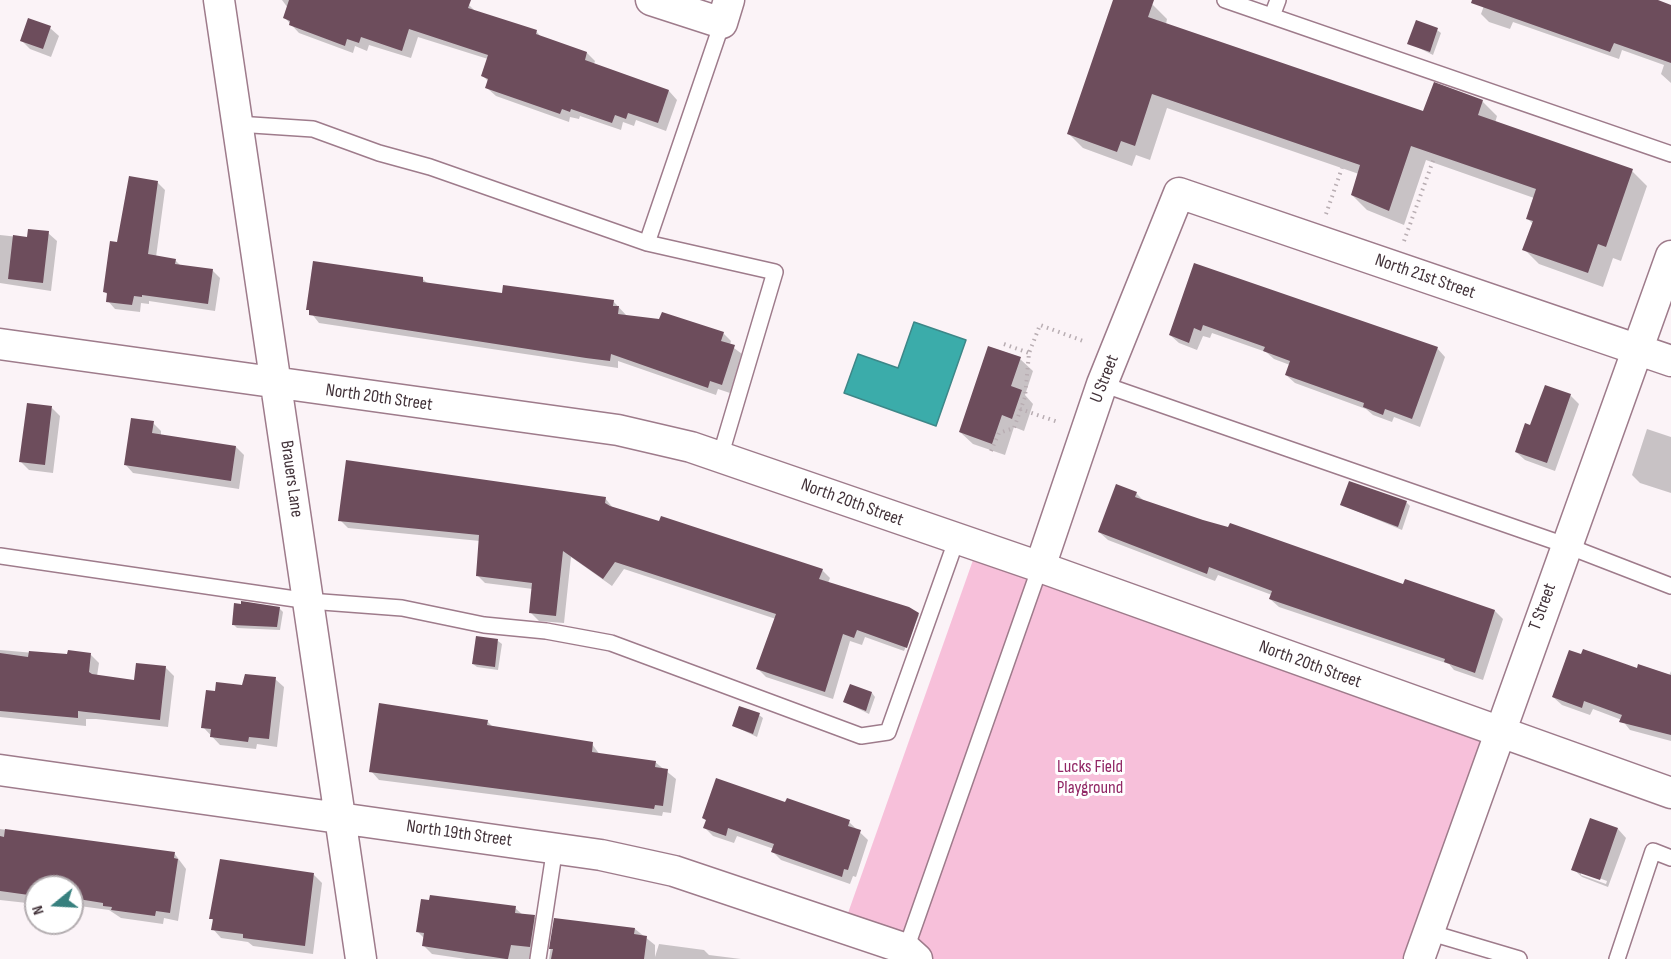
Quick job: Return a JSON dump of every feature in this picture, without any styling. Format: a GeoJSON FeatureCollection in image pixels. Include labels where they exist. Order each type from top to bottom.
{"type":"FeatureCollection","features":[{"type":"Feature","properties":{"kind":"street","name":"Brauers Lane"},"geometry":{"type":"LineString","coordinates":[[219,0],[362,959]]}},
{"type":"Feature","properties":{"kind":"street"},"geometry":{"type":"LineString","coordinates":[[651,0],[725,12]]}},
{"type":"Feature","properties":{"kind":"street","name":"North 21st Street"},"geometry":{"type":"LineString","coordinates":[[1179,193],[1671,361]]}},
{"type":"Feature","properties":{"kind":"street","name":"U Street"},"geometry":{"type":"LineString","coordinates":[[1040,567],[1102,384],[1179,193]]}},
{"type":"Feature","properties":{"kind":"street","name":"T Street"},"geometry":{"type":"LineString","coordinates":[[1423,945],[1565,545],[1671,256]]}},
{"type":"Feature","properties":{"kind":"street","name":"North 20th Street"},"geometry":{"type":"LineString","coordinates":[[0,344],[618,430],[691,447],[956,541],[1040,567],[1671,794]]}},
{"type":"Feature","properties":{"kind":"street","name":"North 19th Street"},"geometry":{"type":"LineString","coordinates":[[0,770],[555,847],[674,871],[912,954]]}},
{"type":"Feature","properties":{"kind":"lane"},"geometry":{"type":"LineString","coordinates":[[1225,0],[1671,154]]}},
{"type":"Feature","properties":{"kind":"lane"},"geometry":{"type":"LineString","coordinates":[[1272,16],[1278,0]]}},
{"type":"Feature","properties":{"kind":"lane"},"geometry":{"type":"LineString","coordinates":[[647,243],[725,12]]}},
{"type":"Feature","properties":{"kind":"lane"},"geometry":{"type":"LineString","coordinates":[[237,124],[313,129],[379,153],[430,167],[647,243],[775,272],[720,457]]}},
{"type":"Feature","properties":{"kind":"lane"},"geometry":{"type":"LineString","coordinates":[[1102,384],[1565,545],[1671,586]]}},
{"type":"Feature","properties":{"kind":"lane"},"geometry":{"type":"LineString","coordinates":[[0,556],[309,601],[402,608],[484,625],[611,643],[861,736],[888,732],[956,541]]}},
{"type":"Feature","properties":{"kind":"lane"},"geometry":{"type":"LineString","coordinates":[[912,954],[1040,567]]}},
{"type":"Feature","properties":{"kind":"lane"},"geometry":{"type":"LineString","coordinates":[[538,959],[555,847]]}},
{"type":"Feature","properties":{"kind":"lane"},"geometry":{"type":"LineString","coordinates":[[1617,959],[1653,851],[1671,858]]}},
{"type":"Feature","properties":{"kind":"lane"},"geometry":{"type":"LineString","coordinates":[[1423,945],[1519,959]]}},
{"type":"Feature","properties":{"kind":"path"},"geometry":{"type":"LineString","coordinates":[[1404,242],[1434,159]]}},
{"type":"Feature","properties":{"kind":"path"},"geometry":{"type":"LineString","coordinates":[[1326,214],[1342,168]]}},
{"type":"Feature","properties":{"kind":"path"},"geometry":{"type":"LineString","coordinates":[[991,451],[999,433],[1014,428],[1024,397],[1029,353],[1040,326],[1086,342]]}},
{"type":"Feature","properties":{"kind":"path"},"geometry":{"type":"LineString","coordinates":[[1004,344],[1029,353]]}},
{"type":"Feature","properties":{"kind":"path"},"geometry":{"type":"LineString","coordinates":[[1020,409],[1058,422]]}},
{"type":"Feature","properties":{"kind":"green space","name":"Lucks Field Playground"},"geometry":{"type":"Polygon","coordinates":[[[978,546],[1500,732],[1420,959],[922,959],[842,930],[978,546]]]}},
{"type":"Feature","properties":{"kind":"water"},"geometry":{"type":"Polygon","coordinates":[[[914,322],[966,340],[936,426],[844,393],[858,354],[898,368],[914,322]]]}},
{"type":"Feature","properties":{"kind":"building"},"geometry":{"type":"Polygon","coordinates":[[[289,0],[471,0],[468,8],[537,30],[536,34],[587,52],[585,60],[669,90],[658,123],[628,113],[626,119],[615,115],[612,123],[571,109],[570,112],[562,109],[560,114],[485,88],[488,79],[481,76],[488,55],[409,29],[402,51],[361,37],[359,43],[347,39],[345,46],[289,25],[290,21],[283,18],[289,0]]]}},
{"type":"Feature","properties":{"kind":"building"},"geometry":{"type":"Polygon","coordinates":[[[1113,0],[1154,0],[1148,17],[1423,111],[1434,82],[1483,100],[1478,115],[1633,169],[1606,247],[1598,244],[1588,273],[1522,250],[1533,221],[1526,219],[1536,189],[1411,146],[1389,211],[1351,195],[1360,165],[1152,94],[1135,146],[1121,141],[1117,152],[1067,134],[1113,0]]]}},
{"type":"Feature","properties":{"kind":"building"},"geometry":{"type":"Polygon","coordinates":[[[1472,0],[1658,0],[1671,5],[1671,63],[1614,43],[1610,52],[1471,3],[1472,0]]]}},
{"type":"Feature","properties":{"kind":"building"},"geometry":{"type":"Polygon","coordinates":[[[28,18],[51,26],[43,49],[20,41],[28,18]]]}},
{"type":"Feature","properties":{"kind":"building"},"geometry":{"type":"Polygon","coordinates":[[[1416,20],[1438,28],[1430,52],[1407,44],[1416,20]]]}},
{"type":"Feature","properties":{"kind":"building"},"geometry":{"type":"Polygon","coordinates":[[[129,176],[158,181],[148,254],[176,259],[175,264],[213,269],[208,304],[142,295],[142,297],[134,296],[132,305],[106,302],[107,293],[103,292],[110,241],[117,242],[129,176]]]}},
{"type":"Feature","properties":{"kind":"building"},"geometry":{"type":"Polygon","coordinates":[[[28,229],[49,231],[43,283],[8,279],[13,235],[27,237],[28,229]]]}},
{"type":"Feature","properties":{"kind":"building"},"geometry":{"type":"Polygon","coordinates":[[[313,261],[423,277],[423,282],[502,293],[503,285],[614,300],[613,306],[619,306],[618,314],[659,319],[662,312],[724,332],[721,341],[735,345],[722,385],[710,381],[708,388],[611,354],[610,361],[586,358],[309,315],[309,310],[306,310],[313,261]]]}},
{"type":"Feature","properties":{"kind":"building"},"geometry":{"type":"Polygon","coordinates":[[[1194,263],[1438,347],[1412,419],[1385,409],[1383,415],[1363,407],[1364,403],[1285,375],[1290,361],[1263,351],[1265,347],[1203,325],[1201,331],[1194,328],[1189,343],[1169,335],[1194,263]]]}},
{"type":"Feature","properties":{"kind":"building"},"geometry":{"type":"Polygon","coordinates":[[[988,346],[1021,357],[1011,386],[1022,390],[1012,419],[1002,415],[992,444],[959,432],[988,346]]]}},
{"type":"Feature","properties":{"kind":"building"},"geometry":{"type":"Polygon","coordinates":[[[1545,385],[1571,394],[1547,463],[1515,452],[1525,423],[1530,425],[1545,385]]]}},
{"type":"Feature","properties":{"kind":"building"},"geometry":{"type":"Polygon","coordinates":[[[27,403],[52,406],[45,465],[19,462],[27,403]]]}},
{"type":"Feature","properties":{"kind":"building"},"geometry":{"type":"Polygon","coordinates":[[[131,418],[154,421],[152,433],[236,446],[231,481],[124,465],[131,418]]]}},
{"type":"Feature","properties":{"kind":"building"},"geometry":{"type":"Polygon","coordinates":[[[346,460],[606,497],[605,503],[610,506],[659,521],[661,516],[823,569],[819,579],[909,607],[919,613],[907,648],[857,630],[854,638],[843,634],[825,692],[756,669],[776,614],[615,562],[603,579],[563,551],[556,616],[529,613],[532,583],[476,576],[479,535],[338,521],[346,460]]]}},
{"type":"Feature","properties":{"kind":"building"},"geometry":{"type":"Polygon","coordinates":[[[1349,481],[1407,501],[1398,527],[1340,505],[1349,481]]]}},
{"type":"Feature","properties":{"kind":"building"},"geometry":{"type":"Polygon","coordinates":[[[1116,484],[1137,492],[1135,497],[1203,520],[1228,527],[1230,523],[1403,584],[1405,579],[1495,610],[1475,673],[1444,662],[1445,659],[1269,599],[1272,591],[1209,567],[1207,574],[1098,532],[1116,484]]]}},
{"type":"Feature","properties":{"kind":"building"},"geometry":{"type":"Polygon","coordinates":[[[241,601],[280,607],[277,627],[232,625],[234,603],[241,604],[241,601]]]}},
{"type":"Feature","properties":{"kind":"building"},"geometry":{"type":"Polygon","coordinates":[[[476,636],[498,639],[495,667],[472,664],[476,636]]]}},
{"type":"Feature","properties":{"kind":"building"},"geometry":{"type":"Polygon","coordinates":[[[1583,649],[1637,668],[1638,664],[1671,675],[1671,735],[1619,722],[1622,715],[1584,701],[1582,708],[1552,697],[1569,650],[1581,654],[1583,649]]]}},
{"type":"Feature","properties":{"kind":"building"},"geometry":{"type":"Polygon","coordinates":[[[68,650],[91,653],[89,672],[92,674],[134,680],[136,663],[166,666],[160,720],[78,711],[78,718],[0,711],[0,653],[28,657],[29,651],[67,654],[68,650]]]}},
{"type":"Feature","properties":{"kind":"building"},"geometry":{"type":"Polygon","coordinates":[[[245,674],[276,677],[269,739],[249,737],[248,742],[210,737],[211,729],[201,728],[206,690],[215,691],[216,682],[242,685],[245,674]]]}},
{"type":"Feature","properties":{"kind":"building"},"geometry":{"type":"Polygon","coordinates":[[[850,684],[872,692],[866,711],[843,702],[850,684]]]}},
{"type":"Feature","properties":{"kind":"building"},"geometry":{"type":"Polygon","coordinates":[[[379,703],[488,720],[487,725],[593,742],[592,752],[656,761],[655,767],[668,769],[663,806],[655,805],[654,809],[369,772],[379,703]]]}},
{"type":"Feature","properties":{"kind":"building"},"geometry":{"type":"Polygon","coordinates":[[[739,706],[760,713],[753,734],[732,726],[739,706]]]}},
{"type":"Feature","properties":{"kind":"building"},"geometry":{"type":"Polygon","coordinates":[[[716,778],[785,802],[787,798],[850,820],[848,826],[861,830],[848,870],[844,869],[842,877],[771,852],[774,844],[728,828],[726,836],[703,828],[706,820],[702,818],[716,778]]]}},
{"type":"Feature","properties":{"kind":"building"},"geometry":{"type":"Polygon","coordinates":[[[1590,818],[1618,828],[1600,880],[1571,870],[1590,818]]]}},
{"type":"Feature","properties":{"kind":"building"},"geometry":{"type":"Polygon","coordinates":[[[5,829],[175,852],[174,858],[178,859],[170,913],[156,911],[155,916],[111,910],[112,907],[103,906],[103,903],[84,900],[84,875],[24,875],[24,894],[0,891],[0,836],[4,837],[5,829]]]}},
{"type":"Feature","properties":{"kind":"building"},"geometry":{"type":"Polygon","coordinates":[[[220,859],[314,873],[305,946],[243,938],[243,934],[211,930],[213,919],[209,919],[220,859]]]}},
{"type":"Feature","properties":{"kind":"building"},"geometry":{"type":"Polygon","coordinates":[[[430,895],[516,906],[515,913],[535,915],[530,947],[511,945],[508,959],[506,959],[422,946],[424,933],[416,932],[421,899],[429,900],[430,895]]]}},
{"type":"Feature","properties":{"kind":"building"},"geometry":{"type":"Polygon","coordinates":[[[554,918],[635,928],[634,934],[647,936],[644,959],[551,959],[553,949],[549,949],[554,918]]]}}]}
